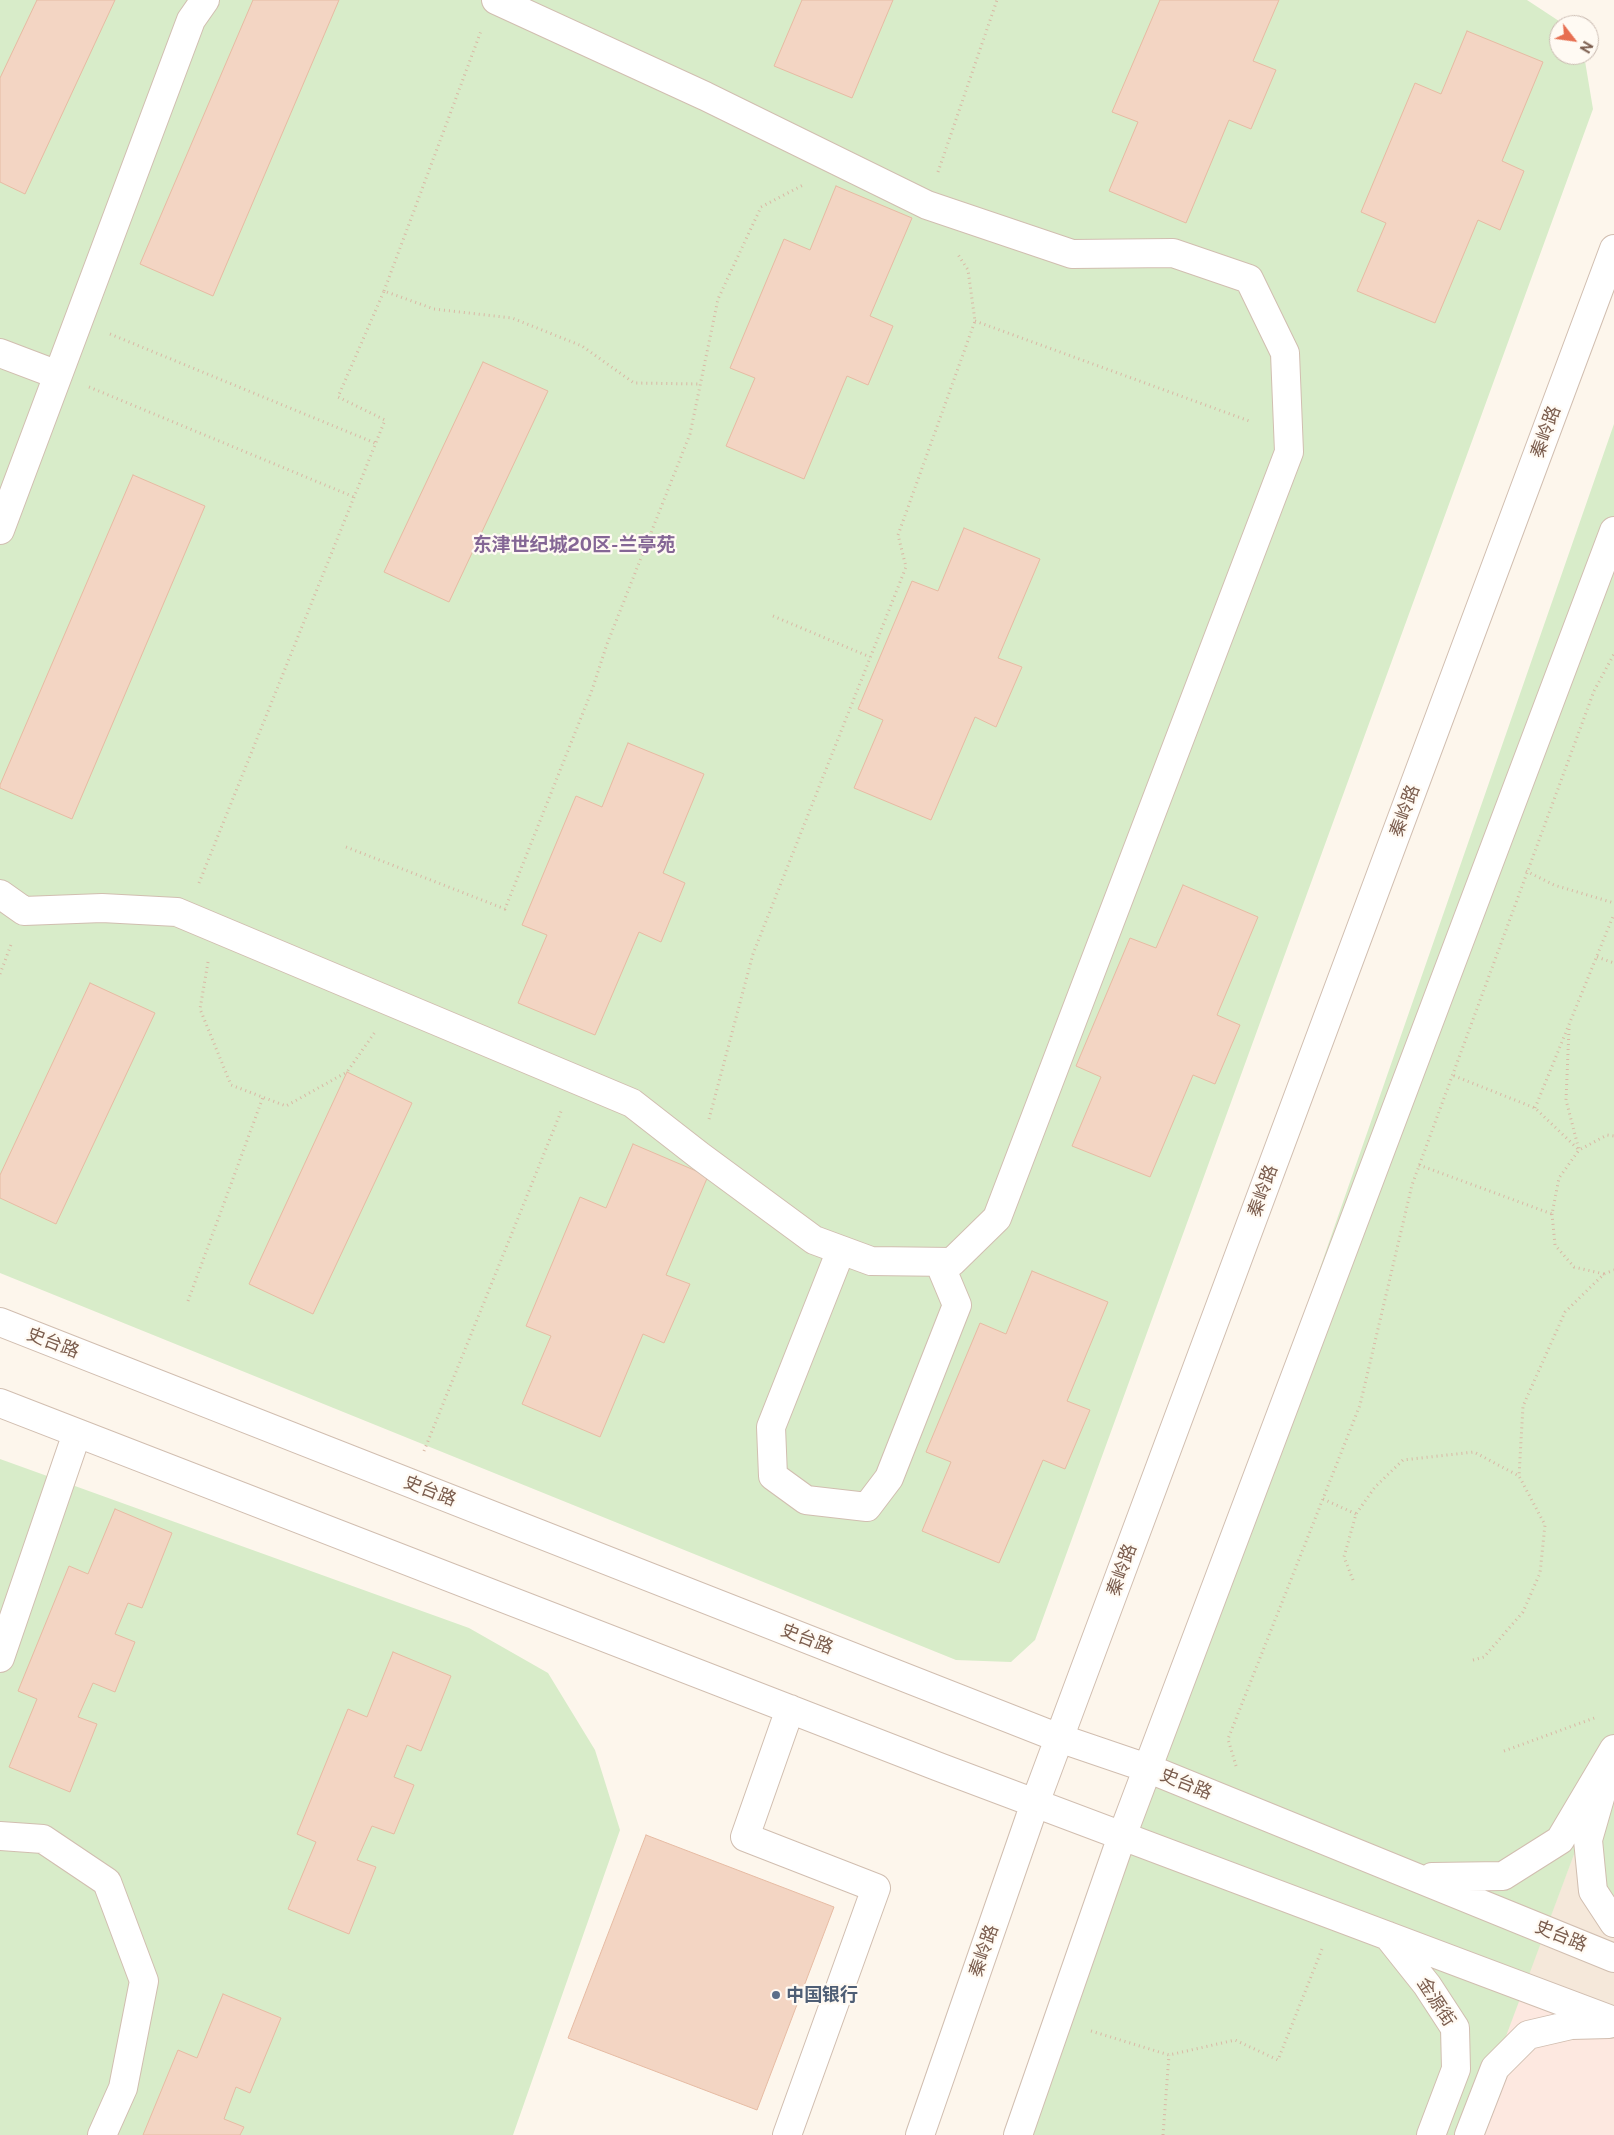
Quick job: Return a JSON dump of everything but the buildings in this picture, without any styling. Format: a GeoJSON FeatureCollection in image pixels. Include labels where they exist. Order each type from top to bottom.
{"type":"FeatureCollection","features":[{"type":"Feature","properties":{"kind":"street"},"geometry":{"type":"LineString","coordinates":[[0,530],[191,20],[205,0]]}},
{"type":"Feature","properties":{"kind":"street"},"geometry":{"type":"LineString","coordinates":[[0,894],[24,911],[102,908],[176,912],[632,1103],[814,1240],[871,1261],[952,1262],[998,1218],[1289,452],[1285,353],[1249,279],[1172,253],[1072,254],[927,205],[705,96],[516,7],[496,0]]}},
{"type":"Feature","properties":{"kind":"street","name":"秦岭路"},"geometry":{"type":"LineString","coordinates":[[920,2135],[1035,1803],[1614,249]]}},
{"type":"Feature","properties":{"kind":"street"},"geometry":{"type":"LineString","coordinates":[[0,353],[58,375]]}},
{"type":"Feature","properties":{"kind":"street"},"geometry":{"type":"LineString","coordinates":[[1018,2135],[1147,1768],[1614,531]]}},
{"type":"Feature","properties":{"kind":"street"},"geometry":{"type":"LineString","coordinates":[[841,1250],[771,1427],[773,1476],[806,1500],[868,1507],[890,1478],[957,1305],[939,1262]]}},
{"type":"Feature","properties":{"kind":"street","name":"史台路"},"geometry":{"type":"LineString","coordinates":[[0,1322],[1059,1738],[1147,1768],[1614,1958]]}},
{"type":"Feature","properties":{"kind":"street"},"geometry":{"type":"LineString","coordinates":[[0,1403],[1035,1803],[1614,2022]]}},
{"type":"Feature","properties":{"kind":"street"},"geometry":{"type":"LineString","coordinates":[[0,1658],[78,1433]]}},
{"type":"Feature","properties":{"kind":"street"},"geometry":{"type":"LineString","coordinates":[[787,2135],[876,1888],[745,1837],[790,1709]]}},
{"type":"Feature","properties":{"kind":"street"},"geometry":{"type":"LineString","coordinates":[[1420,1878],[1503,1876],[1560,1840],[1614,1749]]}},
{"type":"Feature","properties":{"kind":"street"},"geometry":{"type":"LineString","coordinates":[[1614,1749],[1588,1840],[1593,1891],[1614,1923]]}},
{"type":"Feature","properties":{"kind":"street"},"geometry":{"type":"LineString","coordinates":[[0,1836],[43,1839],[108,1882],[144,1981],[123,2088],[102,2135]]}},
{"type":"Feature","properties":{"kind":"street","name":"金源街"},"geometry":{"type":"LineString","coordinates":[[1387,1935],[1427,1985],[1455,2028],[1456,2069],[1430,2135]]}},
{"type":"Feature","properties":{"kind":"street"},"geometry":{"type":"LineString","coordinates":[[1468,2135],[1495,2068],[1528,2035],[1571,2025],[1614,2022]]}},
{"type":"Feature","properties":{"kind":"path"},"geometry":{"type":"LineString","coordinates":[[700,1156],[753,954],[906,567],[898,535],[974,321],[968,270],[927,205],[997,0]]}},
{"type":"Feature","properties":{"kind":"path"},"geometry":{"type":"LineString","coordinates":[[186,916],[385,420],[338,397],[384,291],[483,27]]}},
{"type":"Feature","properties":{"kind":"path"},"geometry":{"type":"LineString","coordinates":[[346,847],[505,909],[592,690],[608,644],[690,434],[718,299],[761,207],[843,164]]}},
{"type":"Feature","properties":{"kind":"path"},"geometry":{"type":"LineString","coordinates":[[384,291],[434,309],[512,318],[582,346],[634,383],[700,384]]}},
{"type":"Feature","properties":{"kind":"path"},"geometry":{"type":"LineString","coordinates":[[78,321],[376,443]]}},
{"type":"Feature","properties":{"kind":"path"},"geometry":{"type":"LineString","coordinates":[[974,321],[1288,435]]}},
{"type":"Feature","properties":{"kind":"path"},"geometry":{"type":"LineString","coordinates":[[58,375],[354,497]]}},
{"type":"Feature","properties":{"kind":"path"},"geometry":{"type":"LineString","coordinates":[[773,616],[870,657]]}},
{"type":"Feature","properties":{"kind":"path"},"geometry":{"type":"LineString","coordinates":[[1236,1767],[1228,1739],[1360,1405],[1418,1165],[1594,691],[1614,654]]}},
{"type":"Feature","properties":{"kind":"path"},"geometry":{"type":"LineString","coordinates":[[1492,854],[1554,885],[1614,903]]}},
{"type":"Feature","properties":{"kind":"path"},"geometry":{"type":"LineString","coordinates":[[1535,1108],[1614,914]]}},
{"type":"Feature","properties":{"kind":"path"},"geometry":{"type":"LineString","coordinates":[[214,927],[200,1009],[232,1085],[286,1106],[347,1072],[395,1004]]}},
{"type":"Feature","properties":{"kind":"path"},"geometry":{"type":"LineString","coordinates":[[1597,957],[1614,964]]}},
{"type":"Feature","properties":{"kind":"path"},"geometry":{"type":"LineString","coordinates":[[1569,1025],[1566,1100],[1579,1150]]}},
{"type":"Feature","properties":{"kind":"path"},"geometry":{"type":"LineString","coordinates":[[1452,1075],[1535,1108],[1579,1150]]}},
{"type":"Feature","properties":{"kind":"path"},"geometry":{"type":"LineString","coordinates":[[411,1484],[575,1079]]}},
{"type":"Feature","properties":{"kind":"path"},"geometry":{"type":"LineString","coordinates":[[188,1301],[263,1097]]}},
{"type":"Feature","properties":{"kind":"path"},"geometry":{"type":"LineString","coordinates":[[1604,1274],[1574,1266],[1555,1246],[1552,1214],[1559,1178],[1579,1150],[1607,1135],[1614,1136]]}},
{"type":"Feature","properties":{"kind":"path"},"geometry":{"type":"LineString","coordinates":[[1418,1165],[1552,1214]]}},
{"type":"Feature","properties":{"kind":"path"},"geometry":{"type":"LineString","coordinates":[[1473,1660],[1484,1658],[1523,1612],[1540,1573],[1545,1525],[1519,1476],[1524,1406],[1565,1312],[1604,1274],[1614,1270]]}},
{"type":"Feature","properties":{"kind":"path"},"geometry":{"type":"LineString","coordinates":[[1353,1580],[1344,1557],[1356,1514],[1375,1487],[1403,1460],[1474,1452],[1519,1476]]}},
{"type":"Feature","properties":{"kind":"path"},"geometry":{"type":"LineString","coordinates":[[1323,1499],[1356,1514]]}},
{"type":"Feature","properties":{"kind":"path"},"geometry":{"type":"LineString","coordinates":[[1504,1751],[1605,1714]]}},
{"type":"Feature","properties":{"kind":"path"},"geometry":{"type":"LineString","coordinates":[[1058,2021],[1169,2055],[1235,2040],[1278,2060],[1336,1916]]}},
{"type":"Feature","properties":{"kind":"path"},"geometry":{"type":"LineString","coordinates":[[1163,2135],[1169,2055]]}},
{"type":"Feature","properties":{"kind":"shaded area"},"geometry":{"type":"Polygon","coordinates":[[[1614,1748],[1614,2022],[1524,1986],[1614,1748]]]}},
{"type":"Feature","properties":{"kind":"shaded area"},"geometry":{"type":"Polygon","coordinates":[[[1524,1986],[1614,2021],[1614,2135],[1467,2135],[1524,1986]]]}},
{"type":"Feature","properties":{"kind":"green space"},"geometry":{"type":"Polygon","coordinates":[[[0,0],[1527,0],[1550,15],[1549,65],[1586,65],[1593,109],[1035,1640],[1011,1662],[956,1660],[0,1273],[0,0]]]}},
{"type":"Feature","properties":{"kind":"green space"},"geometry":{"type":"Polygon","coordinates":[[[1614,424],[1614,1923],[1593,1891],[1612,1753],[1469,2135],[1018,2135],[1614,424]]]}},
{"type":"Feature","properties":{"kind":"green space"},"geometry":{"type":"Polygon","coordinates":[[[0,1459],[469,1628],[548,1673],[595,1750],[620,1830],[513,2135],[0,2135],[0,1459]]]}},
{"type":"Feature","properties":{"kind":"place","name":"中国银行"},"geometry":{"type":"Point","coordinates":[776,1995]}},
{"type":"Feature","properties":{"kind":"district","name":"东津世纪城20区-兰亭苑"},"geometry":{"type":"Point","coordinates":[574,545]}}]}
